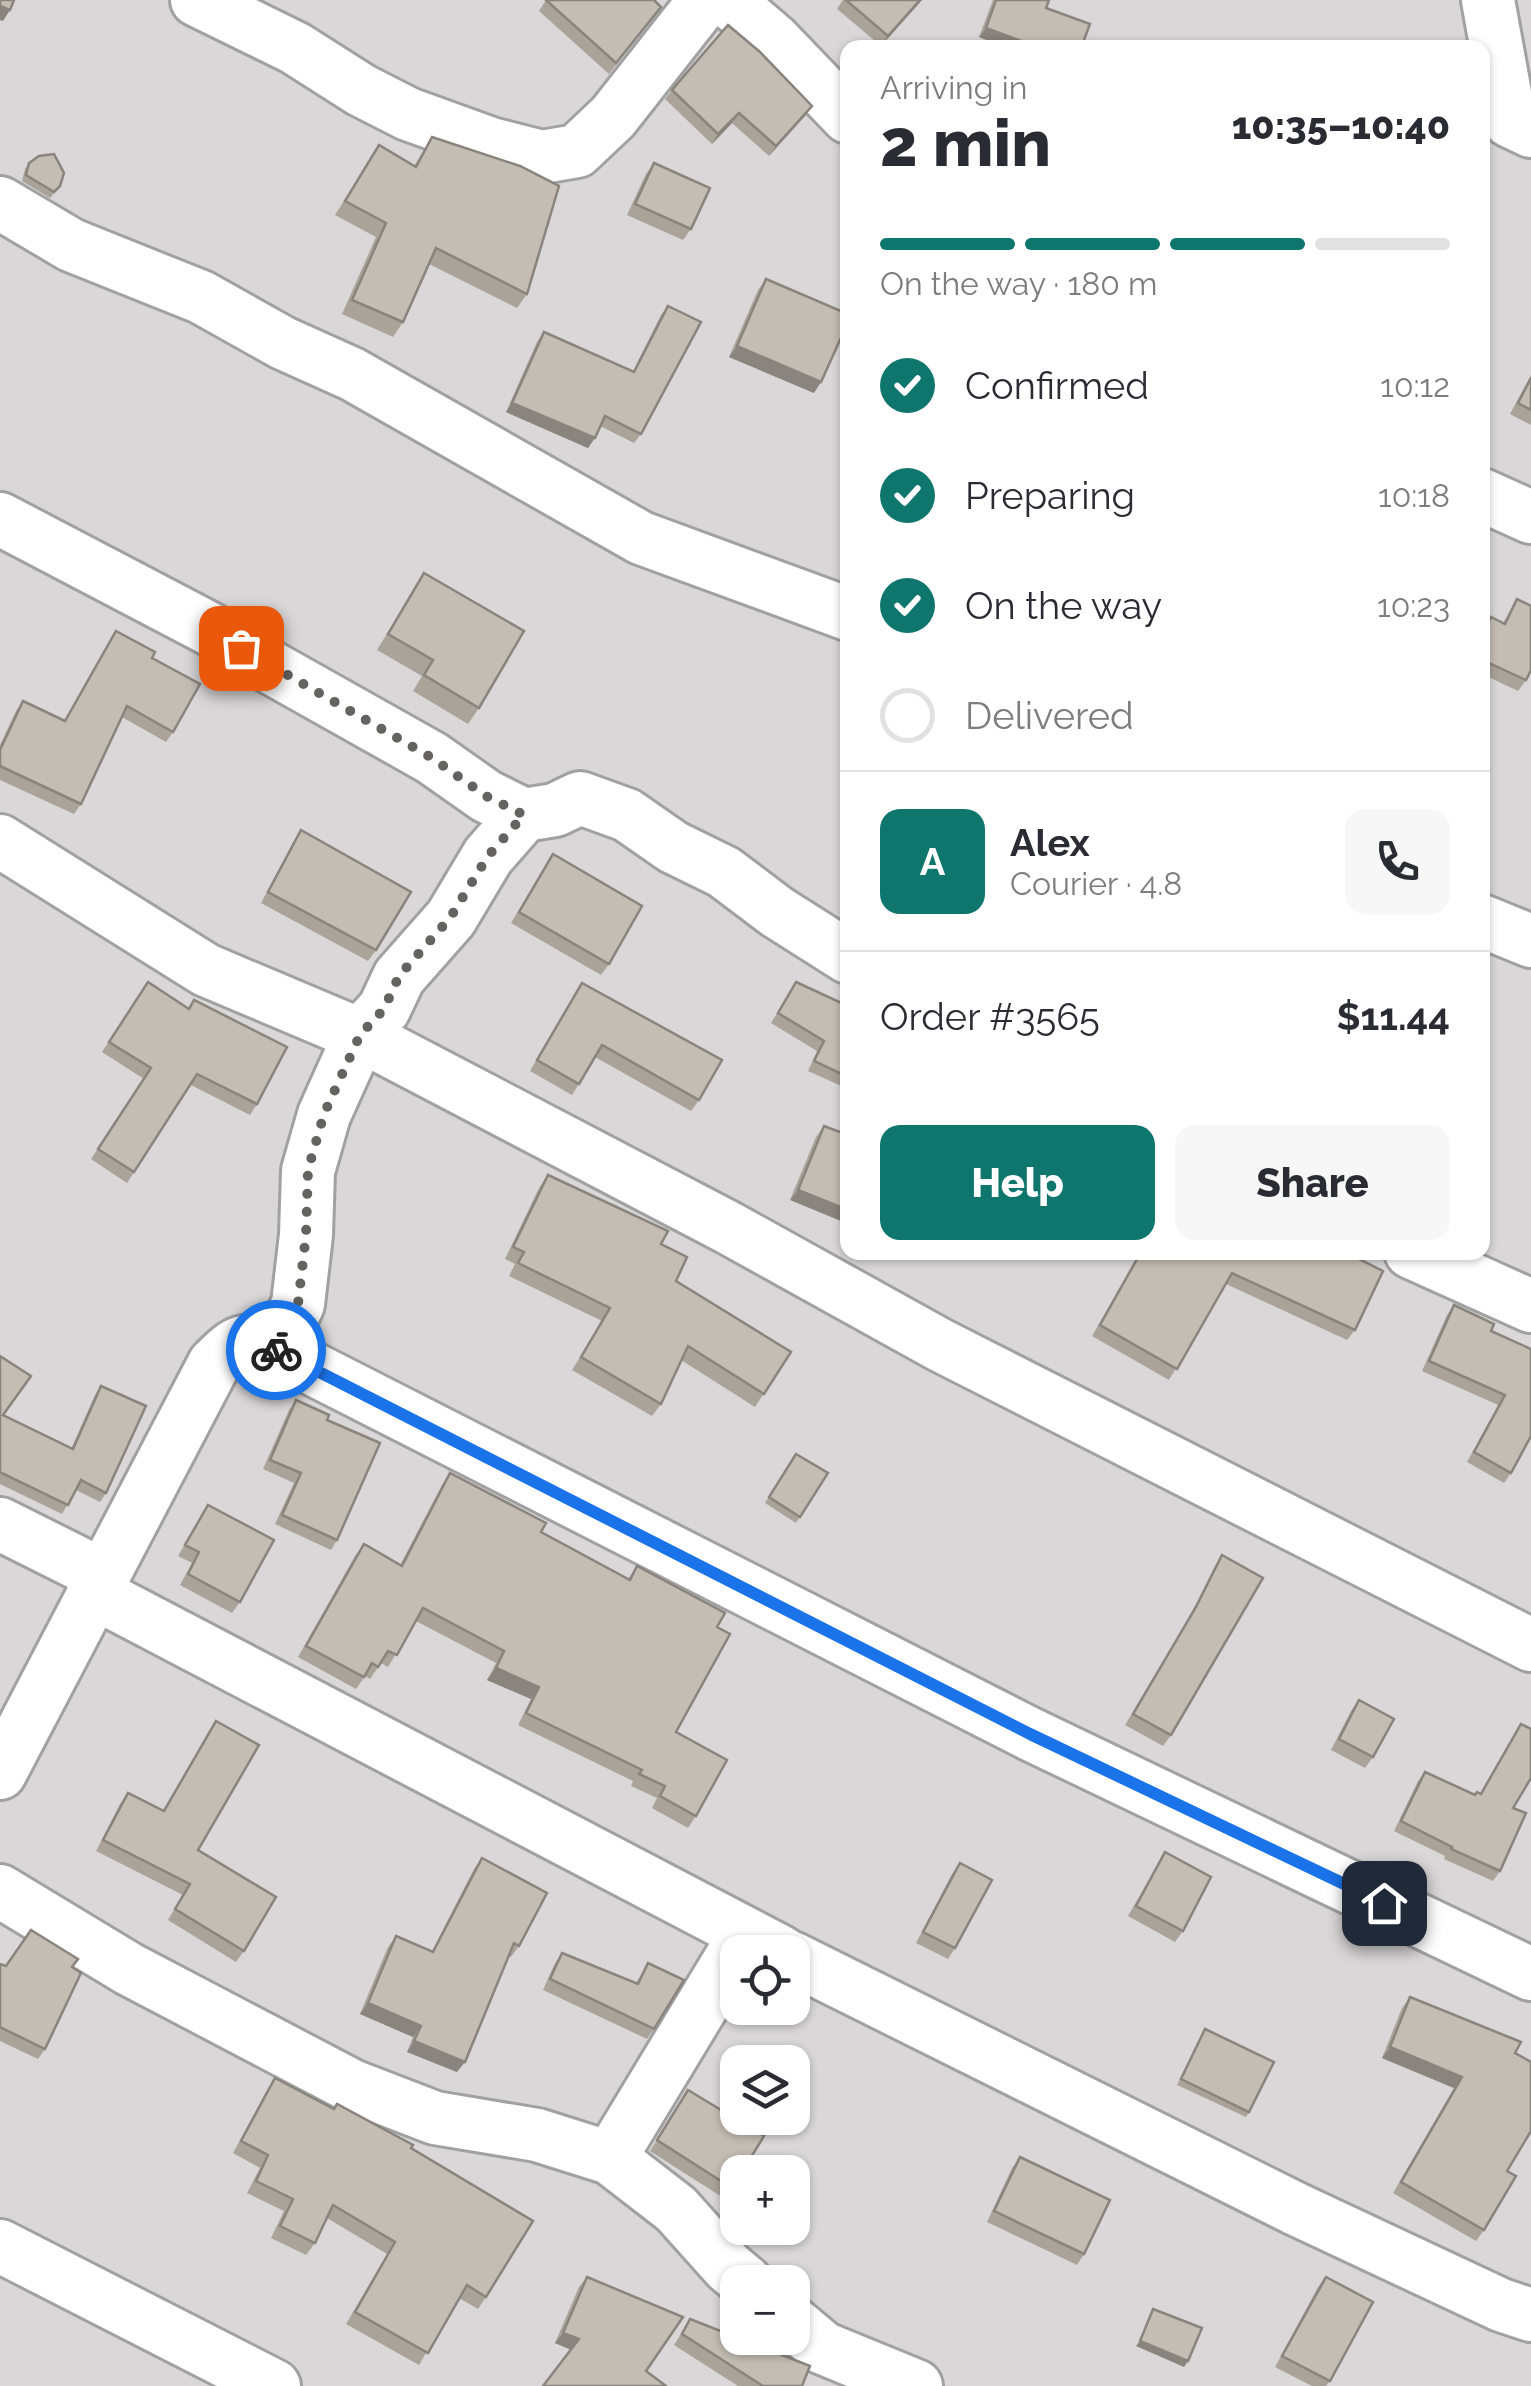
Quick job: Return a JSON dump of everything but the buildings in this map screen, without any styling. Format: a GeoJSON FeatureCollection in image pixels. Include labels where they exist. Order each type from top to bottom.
{"type":"FeatureCollection","features":[{"type":"Feature","properties":{"kind":"street"},"geometry":{"type":"LineString","coordinates":[[197,0],[295,48],[408,114],[491,144],[542,157],[578,151],[614,117],[705,0]]}},
{"type":"Feature","properties":{"kind":"street"},"geometry":{"type":"LineString","coordinates":[[728,0],[774,40],[840,109]]}},
{"type":"Feature","properties":{"kind":"street"},"geometry":{"type":"LineString","coordinates":[[1488,0],[1510,121],[1531,131]]}},
{"type":"Feature","properties":{"kind":"street"},"geometry":{"type":"LineString","coordinates":[[0,203],[71,245],[200,297],[284,343],[352,374],[640,538],[840,611]]}},
{"type":"Feature","properties":{"kind":"street"},"geometry":{"type":"LineString","coordinates":[[1490,499],[1531,517]]}},
{"type":"Feature","properties":{"kind":"street"},"geometry":{"type":"LineString","coordinates":[[0,519],[210,628],[272,668],[432,758],[486,796],[524,815],[556,810],[580,798],[626,814],[673,846],[724,872],[789,921],[840,952]]}},
{"type":"Feature","properties":{"kind":"street"},"geometry":{"type":"LineString","coordinates":[[276,1350],[298,1304],[308,1170],[324,1114],[360,1035],[384,1009],[399,976],[450,918],[488,856],[524,815]]}},
{"type":"Feature","properties":{"kind":"street"},"geometry":{"type":"LineString","coordinates":[[0,841],[206,970],[360,1035],[729,1228],[940,1345],[1531,1645]]}},
{"type":"Feature","properties":{"kind":"street"},"geometry":{"type":"LineString","coordinates":[[1490,923],[1531,941]]}},
{"type":"Feature","properties":{"kind":"street"},"geometry":{"type":"LineString","coordinates":[[1429,1260],[1531,1306]]}},
{"type":"Feature","properties":{"kind":"street"},"geometry":{"type":"LineString","coordinates":[[0,1773],[214,1364],[236,1343],[255,1340],[1030,1734],[1531,1974]]}},
{"type":"Feature","properties":{"kind":"street"},"geometry":{"type":"LineString","coordinates":[[0,1524],[97,1584],[746,1935]]}},
{"type":"Feature","properties":{"kind":"street"},"geometry":{"type":"LineString","coordinates":[[0,1892],[130,1970],[352,2086],[435,2118],[537,2135],[610,2158],[676,2209],[727,2265]]}},
{"type":"Feature","properties":{"kind":"street"},"geometry":{"type":"LineString","coordinates":[[810,1967],[1296,2209],[1531,2315]]}},
{"type":"Feature","properties":{"kind":"street"},"geometry":{"type":"LineString","coordinates":[[610,2158],[720,2004]]}},
{"type":"Feature","properties":{"kind":"street"},"geometry":{"type":"LineString","coordinates":[[0,2246],[274,2386]]}},
{"type":"Feature","properties":{"kind":"street"},"geometry":{"type":"LineString","coordinates":[[810,2337],[823,2348],[916,2386]]}},
{"type":"Feature","properties":{"kind":"shaded area"},"geometry":{"type":"Polygon","coordinates":[[[0,0],[1531,0],[1531,2386],[0,2386],[0,0]]]}},
{"type":"Feature","properties":{"kind":"way so far"},"geometry":{"type":"LineString","coordinates":[[241,648],[524,815],[488,856],[450,918],[399,976],[384,1009],[360,1035],[324,1114],[308,1170],[298,1304],[276,1350]]}},
{"type":"Feature","properties":{"kind":"route"},"geometry":{"type":"LineString","coordinates":[[276,1350],[1030,1734],[1384,1903]]}}]}
